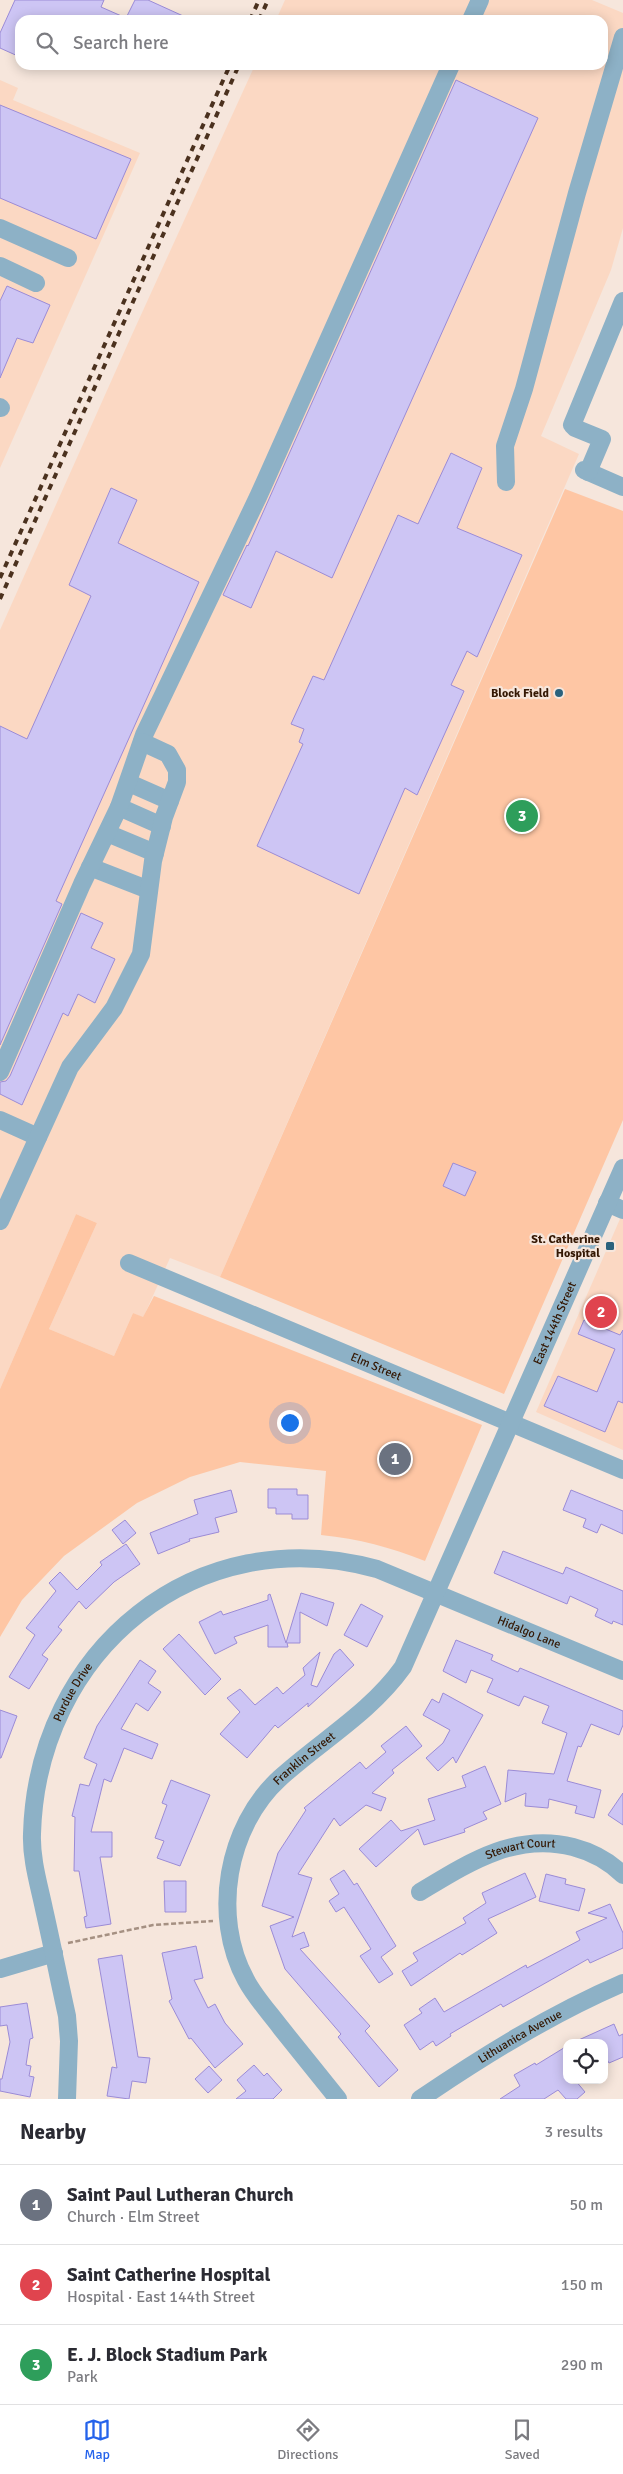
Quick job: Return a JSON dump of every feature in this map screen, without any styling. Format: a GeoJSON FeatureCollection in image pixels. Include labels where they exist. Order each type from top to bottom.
{"type":"FeatureCollection","features":[{"type":"Feature","properties":{"kind":"street"},"geometry":{"type":"LineString","coordinates":[[473,15],[480,0]]}},
{"type":"Feature","properties":{"kind":"street"},"geometry":{"type":"LineString","coordinates":[[506,482],[505,446],[524,389],[577,194],[623,37]]}},
{"type":"Feature","properties":{"kind":"street"},"geometry":{"type":"LineString","coordinates":[[0,1072],[90,867],[119,807],[142,742],[262,488],[449,70]]}},
{"type":"Feature","properties":{"kind":"street"},"geometry":{"type":"LineString","coordinates":[[0,228],[68,258]]}},
{"type":"Feature","properties":{"kind":"street"},"geometry":{"type":"LineString","coordinates":[[0,266],[36,283]]}},
{"type":"Feature","properties":{"kind":"street"},"geometry":{"type":"LineString","coordinates":[[623,301],[572,425],[602,439],[586,471],[623,487]]}},
{"type":"Feature","properties":{"kind":"street"},"geometry":{"type":"LineString","coordinates":[[0,1221],[70,1067],[114,1008],[141,954],[155,853],[177,782],[177,770],[168,754],[142,742]]}},
{"type":"Feature","properties":{"kind":"street"},"geometry":{"type":"LineString","coordinates":[[128,783],[170,800]]}},
{"type":"Feature","properties":{"kind":"street"},"geometry":{"type":"LineString","coordinates":[[119,807],[162,826]]}},
{"type":"Feature","properties":{"kind":"street"},"geometry":{"type":"LineString","coordinates":[[107,833],[155,853]]}},
{"type":"Feature","properties":{"kind":"street"},"geometry":{"type":"LineString","coordinates":[[90,867],[149,890]]}},
{"type":"Feature","properties":{"kind":"street"},"geometry":{"type":"LineString","coordinates":[[0,1120],[38,1137]]}},
{"type":"Feature","properties":{"kind":"street","name":"East 144th Street"},"geometry":{"type":"LineString","coordinates":[[510,1423],[615,1207],[623,1168]]}},
{"type":"Feature","properties":{"kind":"street","name":"Elm Street"},"geometry":{"type":"LineString","coordinates":[[129,1263],[623,1470]]}},
{"type":"Feature","properties":{"kind":"street","name":"Franklin Street"},"geometry":{"type":"LineString","coordinates":[[338,2099],[254,1995],[245,1978],[236,1955],[229,1919],[229,1876],[242,1834],[264,1794],[293,1766],[364,1711],[403,1667],[510,1423]]}},
{"type":"Feature","properties":{"kind":"street","name":"Purdue Drive"},"geometry":{"type":"LineString","coordinates":[[67,2099],[69,2049],[67,2016],[35,1866],[32,1836],[40,1765],[51,1730],[78,1680],[102,1648],[124,1627],[174,1591],[203,1576],[230,1568],[292,1558],[317,1558],[354,1563],[377,1569],[436,1593]]}},
{"type":"Feature","properties":{"kind":"street","name":"Hidalgo Lane"},"geometry":{"type":"LineString","coordinates":[[436,1593],[623,1671]]}},
{"type":"Feature","properties":{"kind":"street","name":"Stewart Court"},"geometry":{"type":"LineString","coordinates":[[420,1892],[455,1870],[485,1856],[510,1846],[533,1842],[556,1843],[580,1849],[600,1857],[623,1875]]}},
{"type":"Feature","properties":{"kind":"street"},"geometry":{"type":"LineString","coordinates":[[0,1969],[54,1953]]}},
{"type":"Feature","properties":{"kind":"street","name":"Lithuanica Avenue"},"geometry":{"type":"LineString","coordinates":[[420,2099],[484,2055],[546,2020],[623,1983]]}},
{"type":"Feature","properties":{"kind":"path"},"geometry":{"type":"LineString","coordinates":[[54,1953],[66,1943],[138,1928],[215,1921]]}},
{"type":"Feature","properties":{"kind":"shaded area"},"geometry":{"type":"Polygon","coordinates":[[[285,0],[592,0],[623,13],[623,228],[611,270],[541,436],[579,454],[220,1277],[170,1258],[143,1318],[133,1313],[114,1356],[49,1329],[97,1223],[76,1214],[0,1389],[0,630],[253,70],[608,70],[608,15],[278,15],[285,0]]]}},
{"type":"Feature","properties":{"kind":"shaded area"},"geometry":{"type":"Polygon","coordinates":[[[0,80],[18,88],[13,100],[140,153],[0,468],[0,80]]]}},
{"type":"Feature","properties":{"kind":"shaded area"},"geometry":{"type":"Polygon","coordinates":[[[565,489],[623,511],[623,1120],[504,1394],[220,1277],[565,489]]]}},
{"type":"Feature","properties":{"kind":"shaded area"},"geometry":{"type":"Polygon","coordinates":[[[623,1212],[623,1450],[536,1412],[623,1212]]]}},
{"type":"Feature","properties":{"kind":"shaded area"},"geometry":{"type":"Polygon","coordinates":[[[76,1214],[97,1223],[49,1329],[114,1356],[133,1313],[143,1317],[154,1296],[482,1425],[425,1561],[374,1544],[321,1535],[326,1471],[240,1462],[190,1477],[137,1503],[64,1556],[22,1600],[0,1637],[0,1389],[76,1214]]]}},
{"type":"Feature","properties":{"kind":"building"},"geometry":{"type":"Polygon","coordinates":[[[15,0],[104,0],[101,7],[119,15],[15,15],[15,55],[0,48],[0,33],[15,0]]]}},
{"type":"Feature","properties":{"kind":"building"},"geometry":{"type":"Polygon","coordinates":[[[135,0],[148,0],[181,15],[128,15],[135,0]]]}},
{"type":"Feature","properties":{"kind":"building"},"geometry":{"type":"Polygon","coordinates":[[[456,80],[538,118],[332,578],[276,551],[251,608],[223,595],[248,546],[456,80]]]}},
{"type":"Feature","properties":{"kind":"building"},"geometry":{"type":"Polygon","coordinates":[[[0,105],[131,159],[96,239],[0,198],[0,105]]]}},
{"type":"Feature","properties":{"kind":"building"},"geometry":{"type":"Polygon","coordinates":[[[7,286],[50,305],[33,343],[17,338],[0,378],[0,301],[7,286]]]}},
{"type":"Feature","properties":{"kind":"building"},"geometry":{"type":"Polygon","coordinates":[[[451,453],[482,468],[457,528],[522,555],[477,657],[467,651],[451,685],[464,691],[417,795],[405,788],[359,894],[257,846],[303,744],[299,742],[304,729],[291,724],[313,676],[324,680],[398,515],[418,524],[451,453]]]}},
{"type":"Feature","properties":{"kind":"building"},"geometry":{"type":"Polygon","coordinates":[[[111,488],[137,500],[118,543],[199,582],[56,901],[62,904],[0,1045],[0,726],[27,739],[91,596],[69,585],[111,488]]]}},
{"type":"Feature","properties":{"kind":"building"},"geometry":{"type":"Polygon","coordinates":[[[81,913],[103,923],[91,948],[115,959],[95,1003],[78,994],[68,1016],[63,1013],[22,1105],[0,1094],[0,1082],[6,1081],[10,1076],[81,913]]]}},
{"type":"Feature","properties":{"kind":"building"},"geometry":{"type":"Polygon","coordinates":[[[453,1163],[476,1172],[465,1196],[443,1186],[453,1163]]]}},
{"type":"Feature","properties":{"kind":"building"},"geometry":{"type":"Polygon","coordinates":[[[584,1320],[620,1335],[623,1330],[623,1403],[618,1401],[605,1432],[544,1406],[558,1376],[597,1392],[615,1349],[578,1334],[584,1320]]]}},
{"type":"Feature","properties":{"kind":"building"},"geometry":{"type":"Polygon","coordinates":[[[268,1489],[297,1489],[297,1495],[308,1495],[308,1519],[292,1519],[292,1514],[276,1514],[276,1508],[268,1508],[268,1489]]]}},
{"type":"Feature","properties":{"kind":"building"},"geometry":{"type":"Polygon","coordinates":[[[231,1490],[237,1512],[215,1518],[219,1532],[189,1539],[190,1541],[158,1554],[150,1533],[198,1514],[194,1500],[231,1490]]]}},
{"type":"Feature","properties":{"kind":"building"},"geometry":{"type":"Polygon","coordinates":[[[571,1490],[623,1511],[623,1534],[601,1524],[597,1533],[583,1527],[586,1519],[563,1510],[571,1490]]]}},
{"type":"Feature","properties":{"kind":"building"},"geometry":{"type":"Polygon","coordinates":[[[125,1520],[136,1533],[123,1544],[112,1530],[125,1520]]]}},
{"type":"Feature","properties":{"kind":"building"},"geometry":{"type":"Polygon","coordinates":[[[126,1544],[140,1564],[114,1582],[86,1609],[79,1601],[58,1627],[62,1630],[42,1655],[48,1659],[29,1689],[9,1677],[35,1635],[26,1628],[56,1591],[49,1583],[60,1572],[77,1590],[102,1565],[100,1562],[126,1544]]]}},
{"type":"Feature","properties":{"kind":"building"},"geometry":{"type":"Polygon","coordinates":[[[503,1551],[563,1574],[566,1567],[623,1591],[623,1625],[613,1621],[612,1624],[595,1616],[598,1609],[570,1596],[567,1604],[494,1573],[503,1551]]]}},
{"type":"Feature","properties":{"kind":"building"},"geometry":{"type":"Polygon","coordinates":[[[301,1593],[334,1603],[327,1626],[300,1612],[300,1643],[287,1643],[288,1647],[268,1647],[268,1625],[234,1637],[237,1643],[215,1654],[199,1622],[221,1611],[223,1615],[268,1600],[268,1595],[270,1594],[286,1643],[301,1593]]]}},
{"type":"Feature","properties":{"kind":"building"},"geometry":{"type":"Polygon","coordinates":[[[361,1604],[383,1616],[367,1647],[344,1635],[361,1604]]]}},
{"type":"Feature","properties":{"kind":"building"},"geometry":{"type":"Polygon","coordinates":[[[179,1634],[221,1679],[205,1695],[163,1649],[179,1634]]]}},
{"type":"Feature","properties":{"kind":"building"},"geometry":{"type":"Polygon","coordinates":[[[456,1640],[493,1655],[491,1660],[518,1672],[520,1668],[623,1711],[623,1725],[619,1735],[591,1724],[581,1747],[578,1746],[567,1781],[601,1790],[594,1818],[575,1813],[577,1806],[549,1799],[548,1808],[525,1806],[526,1793],[505,1802],[508,1770],[554,1774],[567,1733],[542,1723],[549,1706],[524,1696],[519,1706],[487,1692],[493,1679],[471,1670],[466,1683],[443,1671],[456,1640]]]}},
{"type":"Feature","properties":{"kind":"building"},"geometry":{"type":"Polygon","coordinates":[[[340,1649],[354,1665],[308,1707],[308,1703],[278,1728],[275,1725],[247,1758],[220,1734],[240,1712],[227,1698],[240,1689],[255,1705],[277,1687],[283,1694],[305,1675],[303,1668],[320,1652],[311,1685],[317,1687],[334,1654],[340,1649]]]}},
{"type":"Feature","properties":{"kind":"building"},"geometry":{"type":"Polygon","coordinates":[[[140,1660],[156,1671],[148,1683],[161,1692],[148,1711],[136,1703],[121,1729],[158,1744],[152,1759],[124,1748],[111,1782],[104,1779],[91,1832],[112,1832],[112,1857],[100,1857],[111,1924],[86,1928],[84,1917],[87,1916],[79,1871],[74,1871],[75,1817],[72,1816],[80,1784],[89,1786],[97,1764],[84,1758],[97,1726],[140,1660]]]}},
{"type":"Feature","properties":{"kind":"building"},"geometry":{"type":"Polygon","coordinates":[[[443,1693],[483,1715],[456,1763],[453,1757],[438,1771],[426,1758],[443,1743],[450,1730],[423,1715],[432,1699],[439,1703],[443,1693]]]}},
{"type":"Feature","properties":{"kind":"building"},"geometry":{"type":"Polygon","coordinates":[[[0,1710],[17,1716],[1,1758],[0,1758],[0,1710]]]}},
{"type":"Feature","properties":{"kind":"building"},"geometry":{"type":"Polygon","coordinates":[[[406,1726],[422,1746],[392,1770],[394,1773],[372,1793],[386,1798],[381,1811],[366,1805],[340,1826],[334,1818],[298,1874],[312,1878],[292,1937],[304,1932],[309,1946],[300,1949],[370,2026],[365,2031],[398,2070],[379,2087],[338,2037],[341,2034],[285,1969],[270,1926],[294,1917],[262,1906],[278,1853],[306,1810],[304,1808],[360,1762],[366,1769],[386,1752],[381,1746],[406,1726]]]}},
{"type":"Feature","properties":{"kind":"building"},"geometry":{"type":"Polygon","coordinates":[[[485,1766],[501,1804],[483,1812],[487,1819],[464,1829],[465,1832],[424,1845],[418,1829],[376,1867],[359,1849],[391,1820],[401,1831],[435,1820],[428,1799],[466,1787],[462,1776],[485,1766]]]}},
{"type":"Feature","properties":{"kind":"building"},"geometry":{"type":"Polygon","coordinates":[[[171,1780],[210,1795],[180,1866],[157,1858],[164,1841],[155,1838],[167,1805],[162,1803],[171,1780]]]}},
{"type":"Feature","properties":{"kind":"building"},"geometry":{"type":"Polygon","coordinates":[[[623,1793],[623,1825],[608,1815],[623,1793]]]}},
{"type":"Feature","properties":{"kind":"building"},"geometry":{"type":"Polygon","coordinates":[[[344,1870],[354,1885],[357,1883],[396,1946],[381,1957],[393,1974],[379,1983],[360,1956],[371,1949],[344,1907],[336,1912],[329,1901],[339,1894],[330,1879],[344,1870]]]}},
{"type":"Feature","properties":{"kind":"building"},"geometry":{"type":"Polygon","coordinates":[[[525,1873],[536,1897],[488,1919],[497,1933],[462,1955],[460,1953],[411,1986],[402,1971],[418,1961],[413,1953],[466,1923],[463,1918],[486,1903],[482,1893],[525,1873]]]}},
{"type":"Feature","properties":{"kind":"building"},"geometry":{"type":"Polygon","coordinates":[[[546,1874],[566,1879],[565,1884],[585,1889],[579,1911],[539,1901],[546,1874]]]}},
{"type":"Feature","properties":{"kind":"building"},"geometry":{"type":"Polygon","coordinates":[[[164,1881],[186,1881],[186,1912],[165,1912],[164,1881]]]}},
{"type":"Feature","properties":{"kind":"building"},"geometry":{"type":"Polygon","coordinates":[[[610,1904],[623,1933],[623,1948],[590,1963],[588,1959],[503,2007],[501,2004],[450,2034],[451,2036],[436,2046],[433,2041],[420,2050],[404,2025],[422,2013],[419,2009],[435,1998],[444,2012],[526,1965],[527,1968],[580,1940],[576,1932],[607,1918],[588,1913],[610,1904]]]}},
{"type":"Feature","properties":{"kind":"building"},"geometry":{"type":"Polygon","coordinates":[[[196,1946],[203,1978],[194,1980],[208,2008],[215,2004],[225,2023],[243,2044],[215,2068],[191,2038],[189,2039],[169,2001],[172,1999],[162,1953],[196,1946]]]}},
{"type":"Feature","properties":{"kind":"building"},"geometry":{"type":"Polygon","coordinates":[[[122,1955],[138,2057],[150,2058],[146,2083],[132,2081],[129,2099],[107,2096],[112,2067],[117,2068],[98,1959],[122,1955]]]}},
{"type":"Feature","properties":{"kind":"building"},"geometry":{"type":"Polygon","coordinates":[[[27,2003],[33,2038],[30,2039],[26,2065],[31,2066],[29,2076],[34,2077],[30,2097],[0,2091],[0,2079],[2,2079],[10,2042],[7,2025],[0,2026],[0,2007],[27,2003]]]}},
{"type":"Feature","properties":{"kind":"building"},"geometry":{"type":"Polygon","coordinates":[[[614,2024],[619,2036],[623,2034],[623,2057],[609,2063],[608,2039],[581,2039],[614,2024]]]}},
{"type":"Feature","properties":{"kind":"building"},"geometry":{"type":"Polygon","coordinates":[[[563,2048],[563,2084],[578,2084],[585,2092],[577,2099],[566,2099],[558,2090],[544,2099],[500,2099],[520,2086],[514,2075],[535,2063],[536,2065],[563,2048]]]}},
{"type":"Feature","properties":{"kind":"building"},"geometry":{"type":"Polygon","coordinates":[[[254,2065],[264,2076],[267,2073],[282,2090],[273,2099],[236,2099],[246,2091],[237,2080],[254,2065]]]}},
{"type":"Feature","properties":{"kind":"building"},"geometry":{"type":"Polygon","coordinates":[[[209,2066],[222,2080],[208,2093],[195,2079],[209,2066]]]}},
{"type":"Feature","properties":{"kind":"railway"},"geometry":{"type":"LineString","coordinates":[[252,15],[259,0]]}},
{"type":"Feature","properties":{"kind":"railway"},"geometry":{"type":"LineString","coordinates":[[261,15],[268,0]]}},
{"type":"Feature","properties":{"kind":"railway"},"geometry":{"type":"LineString","coordinates":[[0,578],[228,70]]}},
{"type":"Feature","properties":{"kind":"railway"},"geometry":{"type":"LineString","coordinates":[[0,599],[237,70]]}},
{"type":"Feature","properties":{"kind":"place","name":"Block Field"},"geometry":{"type":"Point","coordinates":[559,693]}},
{"type":"Feature","properties":{"kind":"place","name":"E. J. Block Stadium Park"},"geometry":{"type":"Point","coordinates":[522,816]}},
{"type":"Feature","properties":{"kind":"place","name":"St. Catherine Hospital"},"geometry":{"type":"Point","coordinates":[610,1246]}},
{"type":"Feature","properties":{"kind":"place","name":"Saint Catherine Hospital"},"geometry":{"type":"Point","coordinates":[601,1312]}},
{"type":"Feature","properties":{"kind":"place","name":"Saint Paul Lutheran Church"},"geometry":{"type":"Point","coordinates":[395,1459]}}]}
